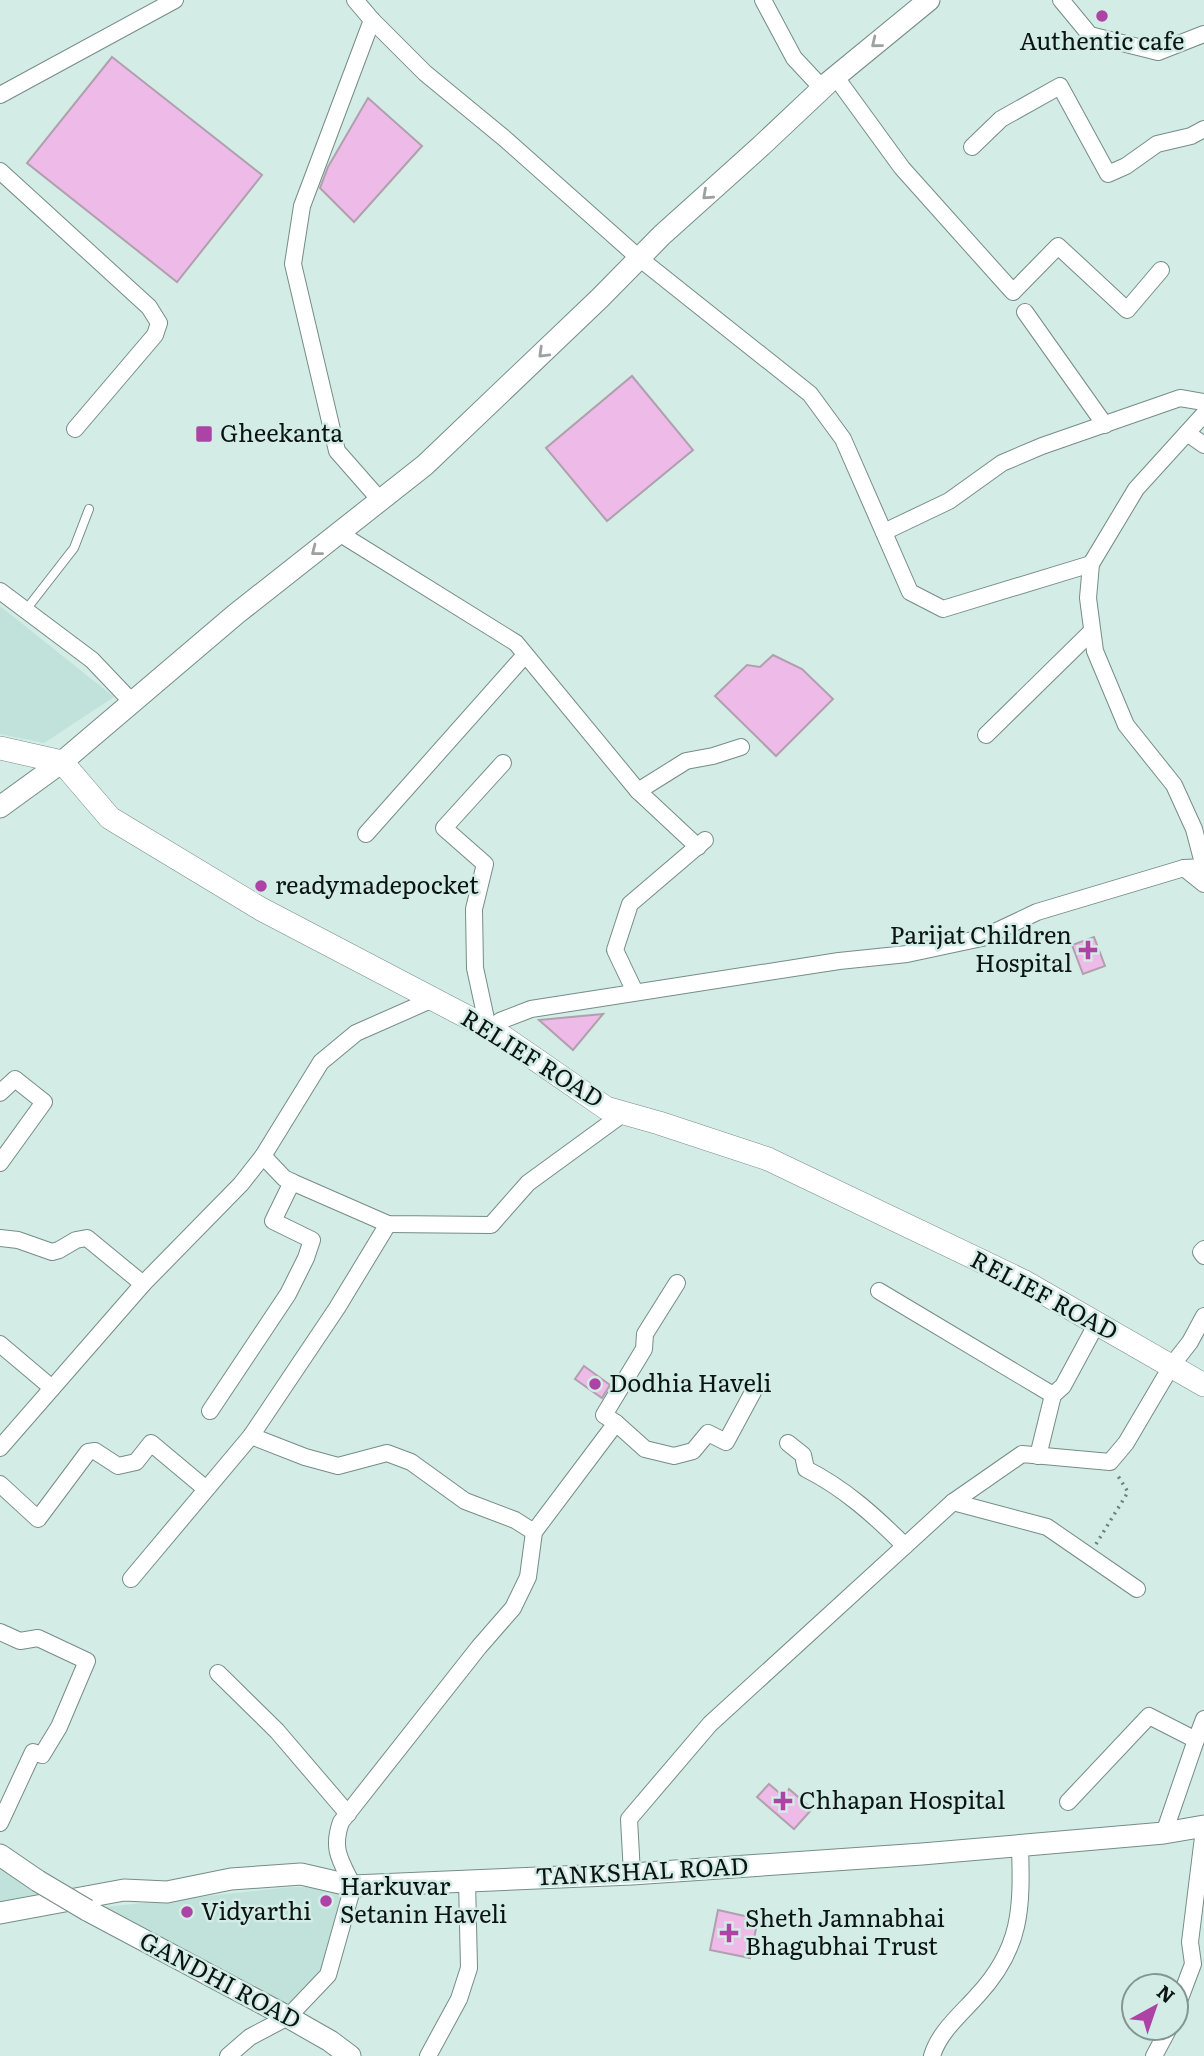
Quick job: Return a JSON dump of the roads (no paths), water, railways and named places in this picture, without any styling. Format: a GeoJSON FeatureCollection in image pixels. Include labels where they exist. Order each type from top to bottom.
{"type":"FeatureCollection","features":[{"type":"Feature","properties":{"kind":"main road"},"geometry":{"type":"LineString","coordinates":[[0,748],[62,762]]}},
{"type":"Feature","properties":{"kind":"main road","name":"RELIEF ROAD"},"geometry":{"type":"LineString","coordinates":[[62,762],[110,818],[261,909],[492,1030],[606,1108],[768,1159],[1023,1281],[1204,1385]]}},
{"type":"Feature","properties":{"kind":"street"},"geometry":{"type":"LineString","coordinates":[[0,94],[175,0]]}},
{"type":"Feature","properties":{"kind":"street"},"geometry":{"type":"LineString","coordinates":[[355,0],[425,73],[504,138],[639,258],[810,394],[843,439],[910,592],[943,610],[1091,564]]}},
{"type":"Feature","properties":{"kind":"street"},"geometry":{"type":"LineString","coordinates":[[763,0],[794,58],[828,82],[1013,292],[1058,246],[1127,310],[1161,270]]}},
{"type":"Feature","properties":{"kind":"street"},"geometry":{"type":"LineString","coordinates":[[0,807],[62,762],[236,614],[425,465],[639,258],[828,82],[929,0]]}},
{"type":"Feature","properties":{"kind":"street"},"geometry":{"type":"LineString","coordinates":[[1061,0],[1090,35],[1158,52],[1204,34]]}},
{"type":"Feature","properties":{"kind":"street"},"geometry":{"type":"LineString","coordinates":[[372,20],[302,206],[293,264],[337,451],[380,500]]}},
{"type":"Feature","properties":{"kind":"street"},"geometry":{"type":"LineString","coordinates":[[972,147],[1001,118],[1060,86],[1108,174],[1126,166],[1157,144],[1204,130]]}},
{"type":"Feature","properties":{"kind":"street"},"geometry":{"type":"LineString","coordinates":[[0,171],[149,307],[159,323],[155,335],[75,429]]}},
{"type":"Feature","properties":{"kind":"street"},"geometry":{"type":"LineString","coordinates":[[1026,312],[1105,425]]}},
{"type":"Feature","properties":{"kind":"street"},"geometry":{"type":"LineString","coordinates":[[884,532],[949,501],[1002,463],[1042,446],[1180,398],[1204,402]]}},
{"type":"Feature","properties":{"kind":"street"},"geometry":{"type":"LineString","coordinates":[[492,1030],[500,1021],[531,1009],[839,961],[907,954],[982,938],[1037,912],[1184,868],[1204,867],[1194,829],[1174,785],[1126,725],[1095,651],[1088,598],[1091,564],[1136,489],[1204,414]]}},
{"type":"Feature","properties":{"kind":"street"},"geometry":{"type":"LineString","coordinates":[[1187,433],[1204,445]]}},
{"type":"Feature","properties":{"kind":"street"},"geometry":{"type":"LineString","coordinates":[[339,533],[516,643],[638,791],[701,844],[630,904],[615,950],[635,992]]}},
{"type":"Feature","properties":{"kind":"street"},"geometry":{"type":"LineString","coordinates":[[0,591],[92,660],[132,702]]}},
{"type":"Feature","properties":{"kind":"street"},"geometry":{"type":"LineString","coordinates":[[986,735],[1092,631]]}},
{"type":"Feature","properties":{"kind":"street"},"geometry":{"type":"LineString","coordinates":[[366,834],[526,655]]}},
{"type":"Feature","properties":{"kind":"street"},"geometry":{"type":"LineString","coordinates":[[638,791],[686,761],[741,747]]}},
{"type":"Feature","properties":{"kind":"street"},"geometry":{"type":"LineString","coordinates":[[492,1030],[475,968],[474,909],[485,864],[444,828],[503,763]]}},
{"type":"Feature","properties":{"kind":"street"},"geometry":{"type":"LineString","coordinates":[[1184,868],[1204,884]]}},
{"type":"Feature","properties":{"kind":"street"},"geometry":{"type":"LineString","coordinates":[[0,1448],[143,1284],[240,1184],[263,1156],[321,1062],[355,1033],[433,999]]}},
{"type":"Feature","properties":{"kind":"street"},"geometry":{"type":"LineString","coordinates":[[0,1093],[15,1079],[44,1102],[0,1163]]}},
{"type":"Feature","properties":{"kind":"street"},"geometry":{"type":"LineString","coordinates":[[263,1156],[284,1178],[388,1224],[491,1225],[528,1183],[624,1113]]}},
{"type":"Feature","properties":{"kind":"street"},"geometry":{"type":"LineString","coordinates":[[210,1411],[288,1294],[306,1258],[312,1240],[274,1221],[292,1182]]}},
{"type":"Feature","properties":{"kind":"street"},"geometry":{"type":"LineString","coordinates":[[131,1579],[251,1436],[337,1308],[388,1224]]}},
{"type":"Feature","properties":{"kind":"street"},"geometry":{"type":"LineString","coordinates":[[0,1238],[18,1240],[52,1252],[76,1240],[87,1238],[143,1284]]}},
{"type":"Feature","properties":{"kind":"street"},"geometry":{"type":"LineString","coordinates":[[1204,1249],[1201,1252],[1204,1256]]}},
{"type":"Feature","properties":{"kind":"street"},"geometry":{"type":"LineString","coordinates":[[677,1283],[645,1334],[644,1349],[604,1415],[645,1449],[674,1455],[693,1451],[708,1433],[726,1442],[753,1392]]}},
{"type":"Feature","properties":{"kind":"street"},"geometry":{"type":"LineString","coordinates":[[879,1291],[1054,1395]]}},
{"type":"Feature","properties":{"kind":"street"},"geometry":{"type":"LineString","coordinates":[[632,1874],[628,1819],[710,1724],[953,1502],[1021,1454],[1110,1462],[1126,1443],[1204,1316]]}},
{"type":"Feature","properties":{"kind":"street"},"geometry":{"type":"LineString","coordinates":[[1038,1456],[1054,1395],[1063,1386],[1097,1323]]}},
{"type":"Feature","properties":{"kind":"street"},"geometry":{"type":"LineString","coordinates":[[0,1344],[52,1388]]}},
{"type":"Feature","properties":{"kind":"street"},"geometry":{"type":"LineString","coordinates":[[228,2056],[250,2038],[288,2017],[328,1975],[353,1886],[336,1851],[337,1832],[341,1822],[513,1608],[528,1577],[534,1532],[616,1423]]}},
{"type":"Feature","properties":{"kind":"street"},"geometry":{"type":"LineString","coordinates":[[251,1436],[305,1457],[338,1466],[387,1453],[411,1462],[465,1501],[515,1520],[534,1532]]}},
{"type":"Feature","properties":{"kind":"street"},"geometry":{"type":"LineString","coordinates":[[0,1484],[38,1519],[89,1452],[95,1451],[118,1466],[136,1462],[151,1443],[206,1489]]}},
{"type":"Feature","properties":{"kind":"street"},"geometry":{"type":"LineString","coordinates":[[788,1443],[803,1455],[806,1469],[821,1476],[866,1508],[905,1546]]}},
{"type":"Feature","properties":{"kind":"street"},"geometry":{"type":"LineString","coordinates":[[953,1502],[1047,1527],[1137,1589]]}},
{"type":"Feature","properties":{"kind":"street"},"geometry":{"type":"LineString","coordinates":[[0,1632],[20,1642],[38,1638],[87,1661],[59,1727],[42,1755],[33,1752],[0,1823]]}},
{"type":"Feature","properties":{"kind":"street"},"geometry":{"type":"LineString","coordinates":[[218,1673],[276,1731],[348,1814]]}},
{"type":"Feature","properties":{"kind":"street"},"geometry":{"type":"LineString","coordinates":[[1068,1802],[1149,1716],[1196,1740]]}},
{"type":"Feature","properties":{"kind":"street"},"geometry":{"type":"LineString","coordinates":[[1164,1833],[1204,1719]]}},
{"type":"Feature","properties":{"kind":"street"},"geometry":{"type":"LineString","coordinates":[[1190,1972],[1193,1964],[1190,1942],[1204,1828]]}},
{"type":"Feature","properties":{"kind":"street","name":"TANKSHAL ROAD"},"geometry":{"type":"LineString","coordinates":[[0,1913],[124,1890],[167,1892],[231,1879],[278,1875],[301,1874],[353,1886],[632,1874],[922,1854],[1204,1828]]}},
{"type":"Feature","properties":{"kind":"street"},"geometry":{"type":"LineString","coordinates":[[932,2056],[944,2033],[986,1987],[1007,1955],[1017,1926],[1021,1896],[1020,1846]]}},
{"type":"Feature","properties":{"kind":"street","name":"GANDHI ROAD"},"geometry":{"type":"LineString","coordinates":[[0,1855],[87,1910],[288,2017],[351,2056]]}},
{"type":"Feature","properties":{"kind":"street"},"geometry":{"type":"LineString","coordinates":[[428,2056],[459,1999],[469,1968],[467,1881]]}},
{"type":"Feature","properties":{"kind":"lane"},"geometry":{"type":"LineString","coordinates":[[25,611],[74,548],[89,509]]}},
{"type":"Feature","properties":{"kind":"place","name":"Authentic cafe"},"geometry":{"type":"Point","coordinates":[1102,16]}},
{"type":"Feature","properties":{"kind":"place","name":"Gheekanta"},"geometry":{"type":"Point","coordinates":[204,434]}},
{"type":"Feature","properties":{"kind":"place","name":"readymadepocket"},"geometry":{"type":"Point","coordinates":[261,886]}},
{"type":"Feature","properties":{"kind":"place","name":"Parijat Children Hospital"},"geometry":{"type":"Point","coordinates":[1088,950]}},
{"type":"Feature","properties":{"kind":"place","name":"Dodhia Haveli"},"geometry":{"type":"Point","coordinates":[595,1384]}},
{"type":"Feature","properties":{"kind":"place","name":"Chhapan Hospital"},"geometry":{"type":"Point","coordinates":[783,1801]}},
{"type":"Feature","properties":{"kind":"place","name":"Harkuvar Setanin Haveli"},"geometry":{"type":"Point","coordinates":[326,1901]}},
{"type":"Feature","properties":{"kind":"place","name":"Vidyarthi"},"geometry":{"type":"Point","coordinates":[187,1912]}},
{"type":"Feature","properties":{"kind":"place","name":"Sheth Jamnabhai Bhagubhai Trust"},"geometry":{"type":"Point","coordinates":[729,1933]}}]}
